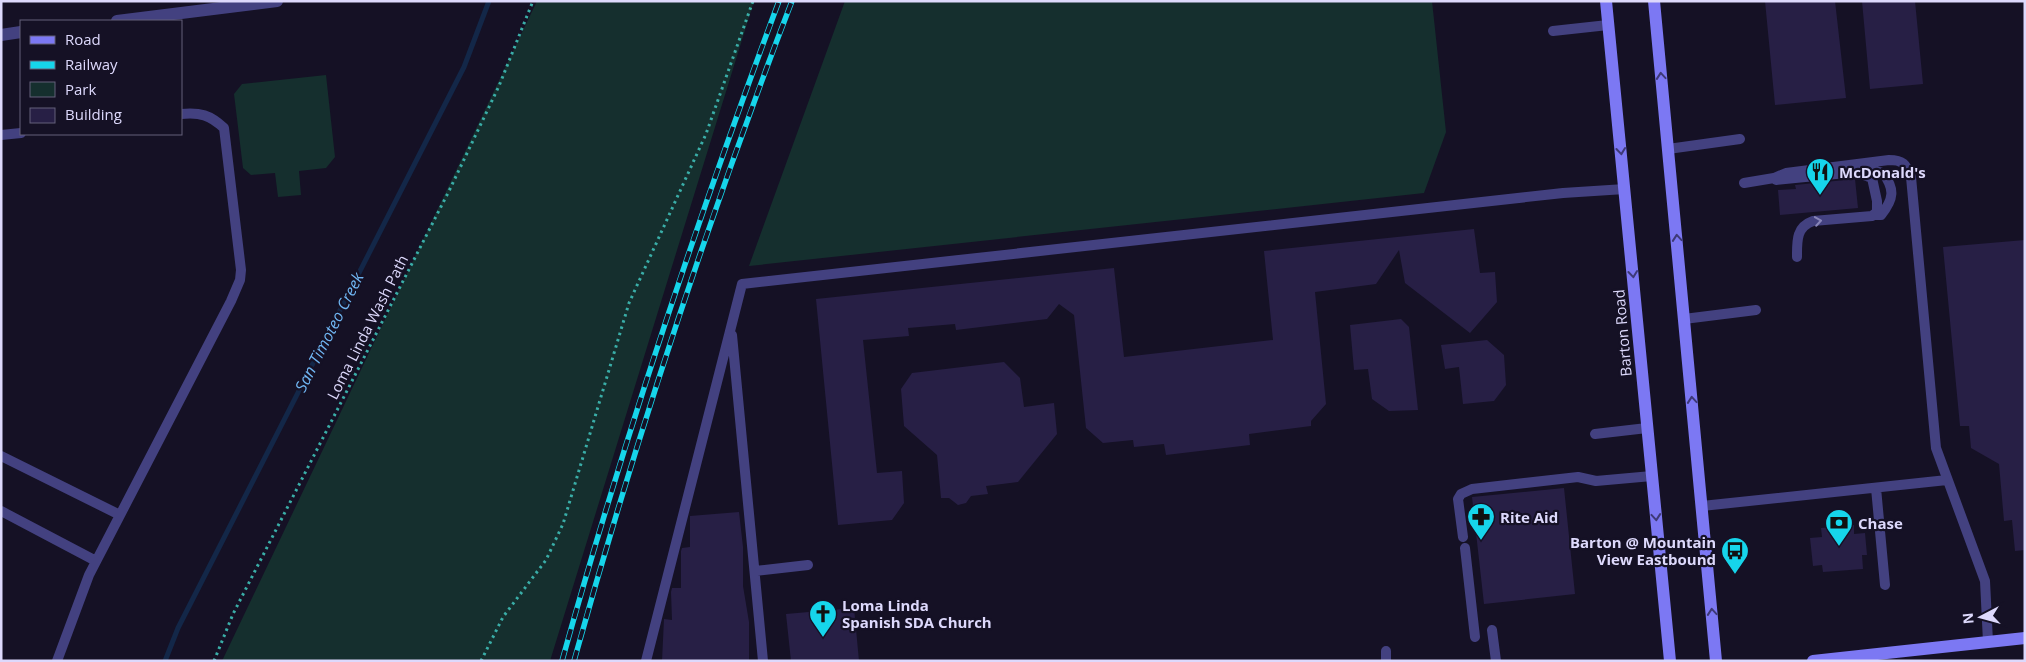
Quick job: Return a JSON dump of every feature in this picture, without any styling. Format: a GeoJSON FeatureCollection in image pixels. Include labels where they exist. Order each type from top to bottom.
{"type":"FeatureCollection","features":[{"type":"Feature","properties":{"kind":"main road","name":"Barton Road"},"geometry":{"type":"LineString","coordinates":[[1606,1],[1670,661]]}},
{"type":"Feature","properties":{"kind":"main road"},"geometry":{"type":"LineString","coordinates":[[1654,1],[1716,661]]}},
{"type":"Feature","properties":{"kind":"main road"},"geometry":{"type":"LineString","coordinates":[[1813,661],[1903,656],[2025,638]]}},
{"type":"Feature","properties":{"kind":"street"},"geometry":{"type":"LineString","coordinates":[[123,20],[220,5],[277,1]]}},
{"type":"Feature","properties":{"kind":"street"},"geometry":{"type":"LineString","coordinates":[[1,34],[20,32]]}},
{"type":"Feature","properties":{"kind":"lane"},"geometry":{"type":"LineString","coordinates":[[1553,31],[1608,25]]}},
{"type":"Feature","properties":{"kind":"lane"},"geometry":{"type":"LineString","coordinates":[[58,661],[89,575],[231,301],[240,280],[241,270],[236,214],[224,128],[203,114],[182,114]]}},
{"type":"Feature","properties":{"kind":"lane"},"geometry":{"type":"LineString","coordinates":[[1,135],[20,133]]}},
{"type":"Feature","properties":{"kind":"lane"},"geometry":{"type":"LineString","coordinates":[[1668,149],[1740,140]]}},
{"type":"Feature","properties":{"kind":"lane"},"geometry":{"type":"LineString","coordinates":[[1744,183],[1786,173],[1889,160],[1901,161],[1906,164],[1911,177],[1936,448],[1984,581],[1988,642]]}},
{"type":"Feature","properties":{"kind":"lane"},"geometry":{"type":"LineString","coordinates":[[1770,178],[1778,181],[1872,170],[1883,173],[1889,182],[1893,194],[1890,204],[1881,215],[1813,221],[1805,224],[1800,229],[1797,239],[1797,257]]}},
{"type":"Feature","properties":{"kind":"lane"},"geometry":{"type":"LineString","coordinates":[[1856,172],[1872,178],[1877,201],[1877,212],[1872,216]]}},
{"type":"Feature","properties":{"kind":"lane"},"geometry":{"type":"LineString","coordinates":[[646,661],[742,284],[1547,195],[1625,189]]}},
{"type":"Feature","properties":{"kind":"lane"},"geometry":{"type":"LineString","coordinates":[[1684,319],[1756,310]]}},
{"type":"Feature","properties":{"kind":"lane"},"geometry":{"type":"LineString","coordinates":[[732,326],[763,661]]}},
{"type":"Feature","properties":{"kind":"lane"},"geometry":{"type":"LineString","coordinates":[[1595,434],[1648,428]]}},
{"type":"Feature","properties":{"kind":"lane"},"geometry":{"type":"LineString","coordinates":[[1,456],[120,515]]}},
{"type":"Feature","properties":{"kind":"lane"},"geometry":{"type":"LineString","coordinates":[[1463,537],[1458,499],[1461,494],[1472,489],[1578,477],[1596,481],[1652,476]]}},
{"type":"Feature","properties":{"kind":"lane"},"geometry":{"type":"LineString","coordinates":[[1702,506],[1947,480]]}},
{"type":"Feature","properties":{"kind":"lane"},"geometry":{"type":"LineString","coordinates":[[1876,488],[1885,585]]}},
{"type":"Feature","properties":{"kind":"lane"},"geometry":{"type":"LineString","coordinates":[[1,511],[96,561]]}},
{"type":"Feature","properties":{"kind":"lane"},"geometry":{"type":"LineString","coordinates":[[1465,548],[1475,637]]}},
{"type":"Feature","properties":{"kind":"lane"},"geometry":{"type":"LineString","coordinates":[[755,571],[808,565]]}},
{"type":"Feature","properties":{"kind":"lane"},"geometry":{"type":"LineString","coordinates":[[1492,630],[1496,661]]}},
{"type":"Feature","properties":{"kind":"path","name":"Loma Linda Wash Path"},"geometry":{"type":"LineString","coordinates":[[214,661],[233,614],[449,191],[499,86],[533,1]]}},
{"type":"Feature","properties":{"kind":"path"},"geometry":{"type":"LineString","coordinates":[[481,661],[503,617],[546,560],[563,524],[630,303],[706,134],[753,1]]}},
{"type":"Feature","properties":{"kind":"green space"},"geometry":{"type":"Polygon","coordinates":[[[537,1],[754,1],[550,661],[222,661],[537,1]]]}},
{"type":"Feature","properties":{"kind":"green space"},"geometry":{"type":"Polygon","coordinates":[[[845,1],[1432,1],[1446,132],[1424,193],[749,266],[845,1]]]}},
{"type":"Feature","properties":{"kind":"green space"},"geometry":{"type":"Polygon","coordinates":[[[326,75],[335,157],[326,168],[299,171],[301,195],[278,197],[275,173],[251,175],[243,168],[234,94],[242,84],[326,75]]]}},
{"type":"Feature","properties":{"kind":"building"},"geometry":{"type":"Polygon","coordinates":[[[1765,1],[1835,1],[1846,98],[1775,105],[1765,1]]]}},
{"type":"Feature","properties":{"kind":"building"},"geometry":{"type":"Polygon","coordinates":[[[1862,1],[1915,1],[1923,84],[1870,89],[1862,1]]]}},
{"type":"Feature","properties":{"kind":"building"},"geometry":{"type":"Polygon","coordinates":[[[1855,179],[1858,208],[1780,215],[1778,190],[1796,189],[1795,185],[1855,179]]]}},
{"type":"Feature","properties":{"kind":"building"},"geometry":{"type":"Polygon","coordinates":[[[1474,229],[1480,273],[1495,272],[1497,302],[1470,333],[1405,283],[1399,250],[1376,284],[1315,292],[1326,404],[1311,421],[1311,426],[1249,434],[1250,445],[1166,455],[1164,444],[1134,447],[1133,440],[1103,443],[1086,428],[1074,315],[1059,304],[1047,319],[956,330],[955,324],[908,328],[909,336],[863,340],[877,473],[902,471],[904,503],[892,520],[838,525],[816,299],[1114,268],[1124,357],[1273,340],[1264,251],[1474,229]]]}},
{"type":"Feature","properties":{"kind":"building"},"geometry":{"type":"Polygon","coordinates":[[[2025,240],[2025,550],[2015,551],[2012,520],[2004,521],[1999,464],[1971,448],[1969,426],[1960,426],[1943,247],[2025,240]]]}},
{"type":"Feature","properties":{"kind":"building"},"geometry":{"type":"Polygon","coordinates":[[[1401,319],[1409,327],[1418,410],[1389,411],[1372,399],[1368,369],[1354,370],[1350,325],[1401,319]]]}},
{"type":"Feature","properties":{"kind":"building"},"geometry":{"type":"Polygon","coordinates":[[[1487,340],[1504,355],[1506,385],[1494,401],[1463,404],[1459,367],[1445,369],[1441,345],[1487,340]]]}},
{"type":"Feature","properties":{"kind":"building"},"geometry":{"type":"Polygon","coordinates":[[[1004,362],[1020,378],[1024,407],[1054,403],[1057,434],[1018,482],[986,486],[988,494],[971,496],[966,503],[958,505],[949,498],[941,498],[937,455],[904,426],[901,389],[912,373],[1004,362]]]}},
{"type":"Feature","properties":{"kind":"building","name":"Rite Aid"},"geometry":{"type":"Polygon","coordinates":[[[1564,488],[1575,594],[1484,604],[1472,497],[1564,488]]]}},
{"type":"Feature","properties":{"kind":"building"},"geometry":{"type":"Polygon","coordinates":[[[739,512],[743,547],[743,586],[749,622],[749,661],[662,661],[664,619],[672,620],[672,588],[681,588],[681,551],[682,548],[690,547],[690,516],[739,512]]]}},
{"type":"Feature","properties":{"kind":"building","name":"Chase"},"geometry":{"type":"Polygon","coordinates":[[[1854,525],[1854,534],[1865,533],[1867,555],[1862,555],[1863,569],[1823,572],[1822,565],[1813,566],[1810,538],[1822,537],[1821,528],[1854,525]]]}},
{"type":"Feature","properties":{"kind":"building","name":"Loma Linda Spanish SDA Church"},"geometry":{"type":"Polygon","coordinates":[[[854,608],[859,661],[791,661],[786,614],[854,608]]]}},
{"type":"Feature","properties":{"kind":"waterway","name":"San Timoteo Creek"},"geometry":{"type":"LineString","coordinates":[[165,661],[178,628],[464,67],[489,1]]}},
{"type":"Feature","properties":{"kind":"railway"},"geometry":{"type":"LineString","coordinates":[[562,661],[611,494],[663,329],[779,1]]}},
{"type":"Feature","properties":{"kind":"railway"},"geometry":{"type":"LineString","coordinates":[[574,661],[648,411],[675,328],[761,82],[792,1]]}},
{"type":"Feature","properties":{"kind":"place","name":"McDonald's"},"geometry":{"type":"Point","coordinates":[1820,196]}},
{"type":"Feature","properties":{"kind":"place","name":"Rite Aid"},"geometry":{"type":"Point","coordinates":[1481,541]}},
{"type":"Feature","properties":{"kind":"place","name":"Chase"},"geometry":{"type":"Point","coordinates":[1839,547]}},
{"type":"Feature","properties":{"kind":"place","name":"Barton @ Mountain View Eastbound"},"geometry":{"type":"Point","coordinates":[1735,575]}},
{"type":"Feature","properties":{"kind":"place","name":"Loma Linda Spanish SDA Church"},"geometry":{"type":"Point","coordinates":[823,638]}}]}
